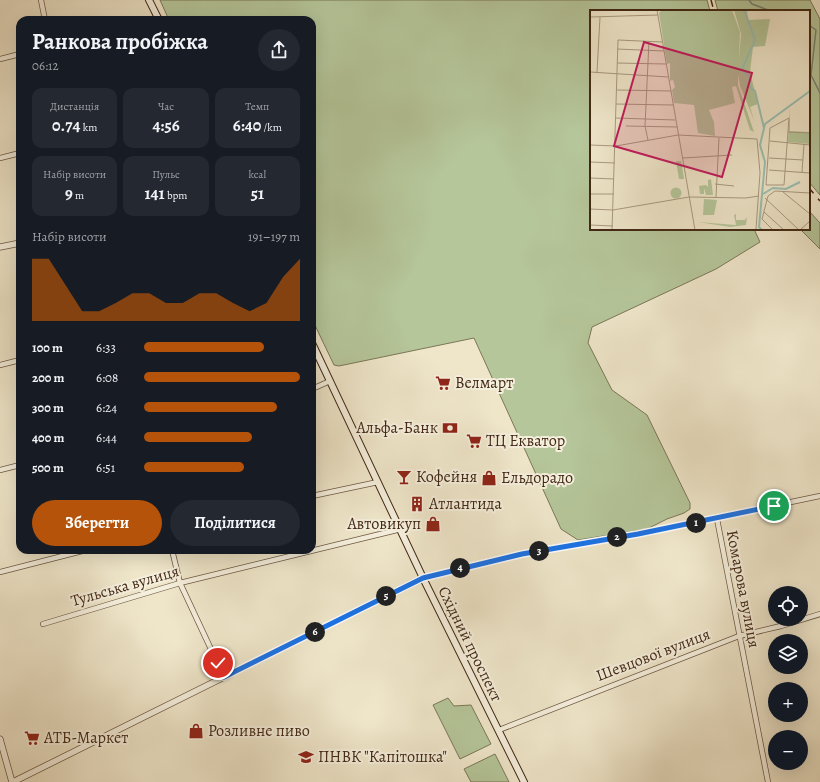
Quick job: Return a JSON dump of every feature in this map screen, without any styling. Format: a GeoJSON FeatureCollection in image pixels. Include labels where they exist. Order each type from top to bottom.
{"type":"FeatureCollection","features":[{"type":"Feature","properties":{"kind":"main road"},"geometry":{"type":"LineString","coordinates":[[149,0],[155,16]]}},
{"type":"Feature","properties":{"kind":"main road","name":"Східний проспект"},"geometry":{"type":"LineString","coordinates":[[316,351],[423,578],[524,782]]}},
{"type":"Feature","properties":{"kind":"street"},"geometry":{"type":"LineString","coordinates":[[41,0],[44,16]]}},
{"type":"Feature","properties":{"kind":"street"},"geometry":{"type":"LineString","coordinates":[[0,59],[16,55]]}},
{"type":"Feature","properties":{"kind":"street"},"geometry":{"type":"LineString","coordinates":[[0,158],[16,154]]}},
{"type":"Feature","properties":{"kind":"street"},"geometry":{"type":"LineString","coordinates":[[0,247],[16,244]]}},
{"type":"Feature","properties":{"kind":"street"},"geometry":{"type":"LineString","coordinates":[[0,366],[16,361]]}},
{"type":"Feature","properties":{"kind":"street"},"geometry":{"type":"LineString","coordinates":[[316,387],[330,381]]}},
{"type":"Feature","properties":{"kind":"street"},"geometry":{"type":"LineString","coordinates":[[0,470],[16,466]]}},
{"type":"Feature","properties":{"kind":"street"},"geometry":{"type":"LineString","coordinates":[[316,495],[378,482]]}},
{"type":"Feature","properties":{"kind":"street"},"geometry":{"type":"LineString","coordinates":[[0,739],[12,782],[423,578],[522,554],[716,519],[820,496]]}},
{"type":"Feature","properties":{"kind":"street","name":"Комарова вулиця"},"geometry":{"type":"LineString","coordinates":[[716,519],[768,782]]}},
{"type":"Feature","properties":{"kind":"street","name":"Тульська вулиця"},"geometry":{"type":"LineString","coordinates":[[316,550],[401,530]]}},
{"type":"Feature","properties":{"kind":"street"},"geometry":{"type":"LineString","coordinates":[[0,572],[70,554]]}},
{"type":"Feature","properties":{"kind":"street"},"geometry":{"type":"LineString","coordinates":[[173,554],[180,583],[224,677]]}},
{"type":"Feature","properties":{"kind":"street","name":"Тульська вулиця"},"geometry":{"type":"LineString","coordinates":[[43,624],[180,583],[301,554]]}},
{"type":"Feature","properties":{"kind":"street","name":"Шевцової вулиця"},"geometry":{"type":"LineString","coordinates":[[498,730],[739,636],[781,626],[820,614]]}},
{"type":"Feature","properties":{"kind":"green space"},"geometry":{"type":"Polygon","coordinates":[[[160,0],[707,0],[710,10],[590,10],[590,230],[754,230],[760,242],[716,269],[592,327],[588,343],[612,390],[647,415],[690,503],[690,509],[647,529],[578,540],[561,529],[474,338],[339,366],[334,365],[316,327],[316,16],[167,16],[160,0]]]}},
{"type":"Feature","properties":{"kind":"green space"},"geometry":{"type":"Polygon","coordinates":[[[715,0],[810,0],[820,19],[820,195],[810,183],[810,10],[718,10],[715,0]]]}},
{"type":"Feature","properties":{"kind":"green space"},"geometry":{"type":"Polygon","coordinates":[[[810,212],[820,223],[820,249],[801,230],[810,230],[810,212]]]}},
{"type":"Feature","properties":{"kind":"green space"},"geometry":{"type":"Polygon","coordinates":[[[448,698],[454,706],[471,705],[491,744],[460,759],[433,705],[448,698]]]}},
{"type":"Feature","properties":{"kind":"green space"},"geometry":{"type":"Polygon","coordinates":[[[495,754],[509,782],[471,782],[464,769],[495,754]]]}},
{"type":"Feature","properties":{"kind":"waterway"},"geometry":{"type":"LineString","coordinates":[[749,0],[752,4],[768,10]]}},
{"type":"Feature","properties":{"kind":"waterway"},"geometry":{"type":"LineString","coordinates":[[810,26],[816,30],[811,75],[820,93]]}},
{"type":"Feature","properties":{"kind":"railway"},"geometry":{"type":"LineString","coordinates":[[711,0],[714,10]]}},
{"type":"Feature","properties":{"kind":"railway"},"geometry":{"type":"LineString","coordinates":[[810,189],[820,201]]}},
{"type":"Feature","properties":{"kind":"place","name":"Велмарт"},"geometry":{"type":"Point","coordinates":[443,383]}},
{"type":"Feature","properties":{"kind":"place","name":"Альфа-Банк"},"geometry":{"type":"Point","coordinates":[450,428]}},
{"type":"Feature","properties":{"kind":"place","name":"ТЦ Екватор"},"geometry":{"type":"Point","coordinates":[474,441]}},
{"type":"Feature","properties":{"kind":"place","name":"Кофейня"},"geometry":{"type":"Point","coordinates":[404,477]}},
{"type":"Feature","properties":{"kind":"place","name":"Ельдорадо"},"geometry":{"type":"Point","coordinates":[489,478]}},
{"type":"Feature","properties":{"kind":"place","name":"Атлантида"},"geometry":{"type":"Point","coordinates":[417,504]}},
{"type":"Feature","properties":{"kind":"place","name":"Автовикуп"},"geometry":{"type":"Point","coordinates":[433,524]}},
{"type":"Feature","properties":{"kind":"place","name":"Розливне пиво"},"geometry":{"type":"Point","coordinates":[196,731]}},
{"type":"Feature","properties":{"kind":"place","name":"АТБ-Маркет"},"geometry":{"type":"Point","coordinates":[32,738]}},
{"type":"Feature","properties":{"kind":"place","name":"ПНВК \"Капітошка\""},"geometry":{"type":"Point","coordinates":[306,757]}},
{"type":"Feature","properties":{"kind":"route"},"geometry":{"type":"LineString","coordinates":[[218,663],[224,677],[423,578],[475,564],[522,554],[638,534],[774,506]]}}]}
